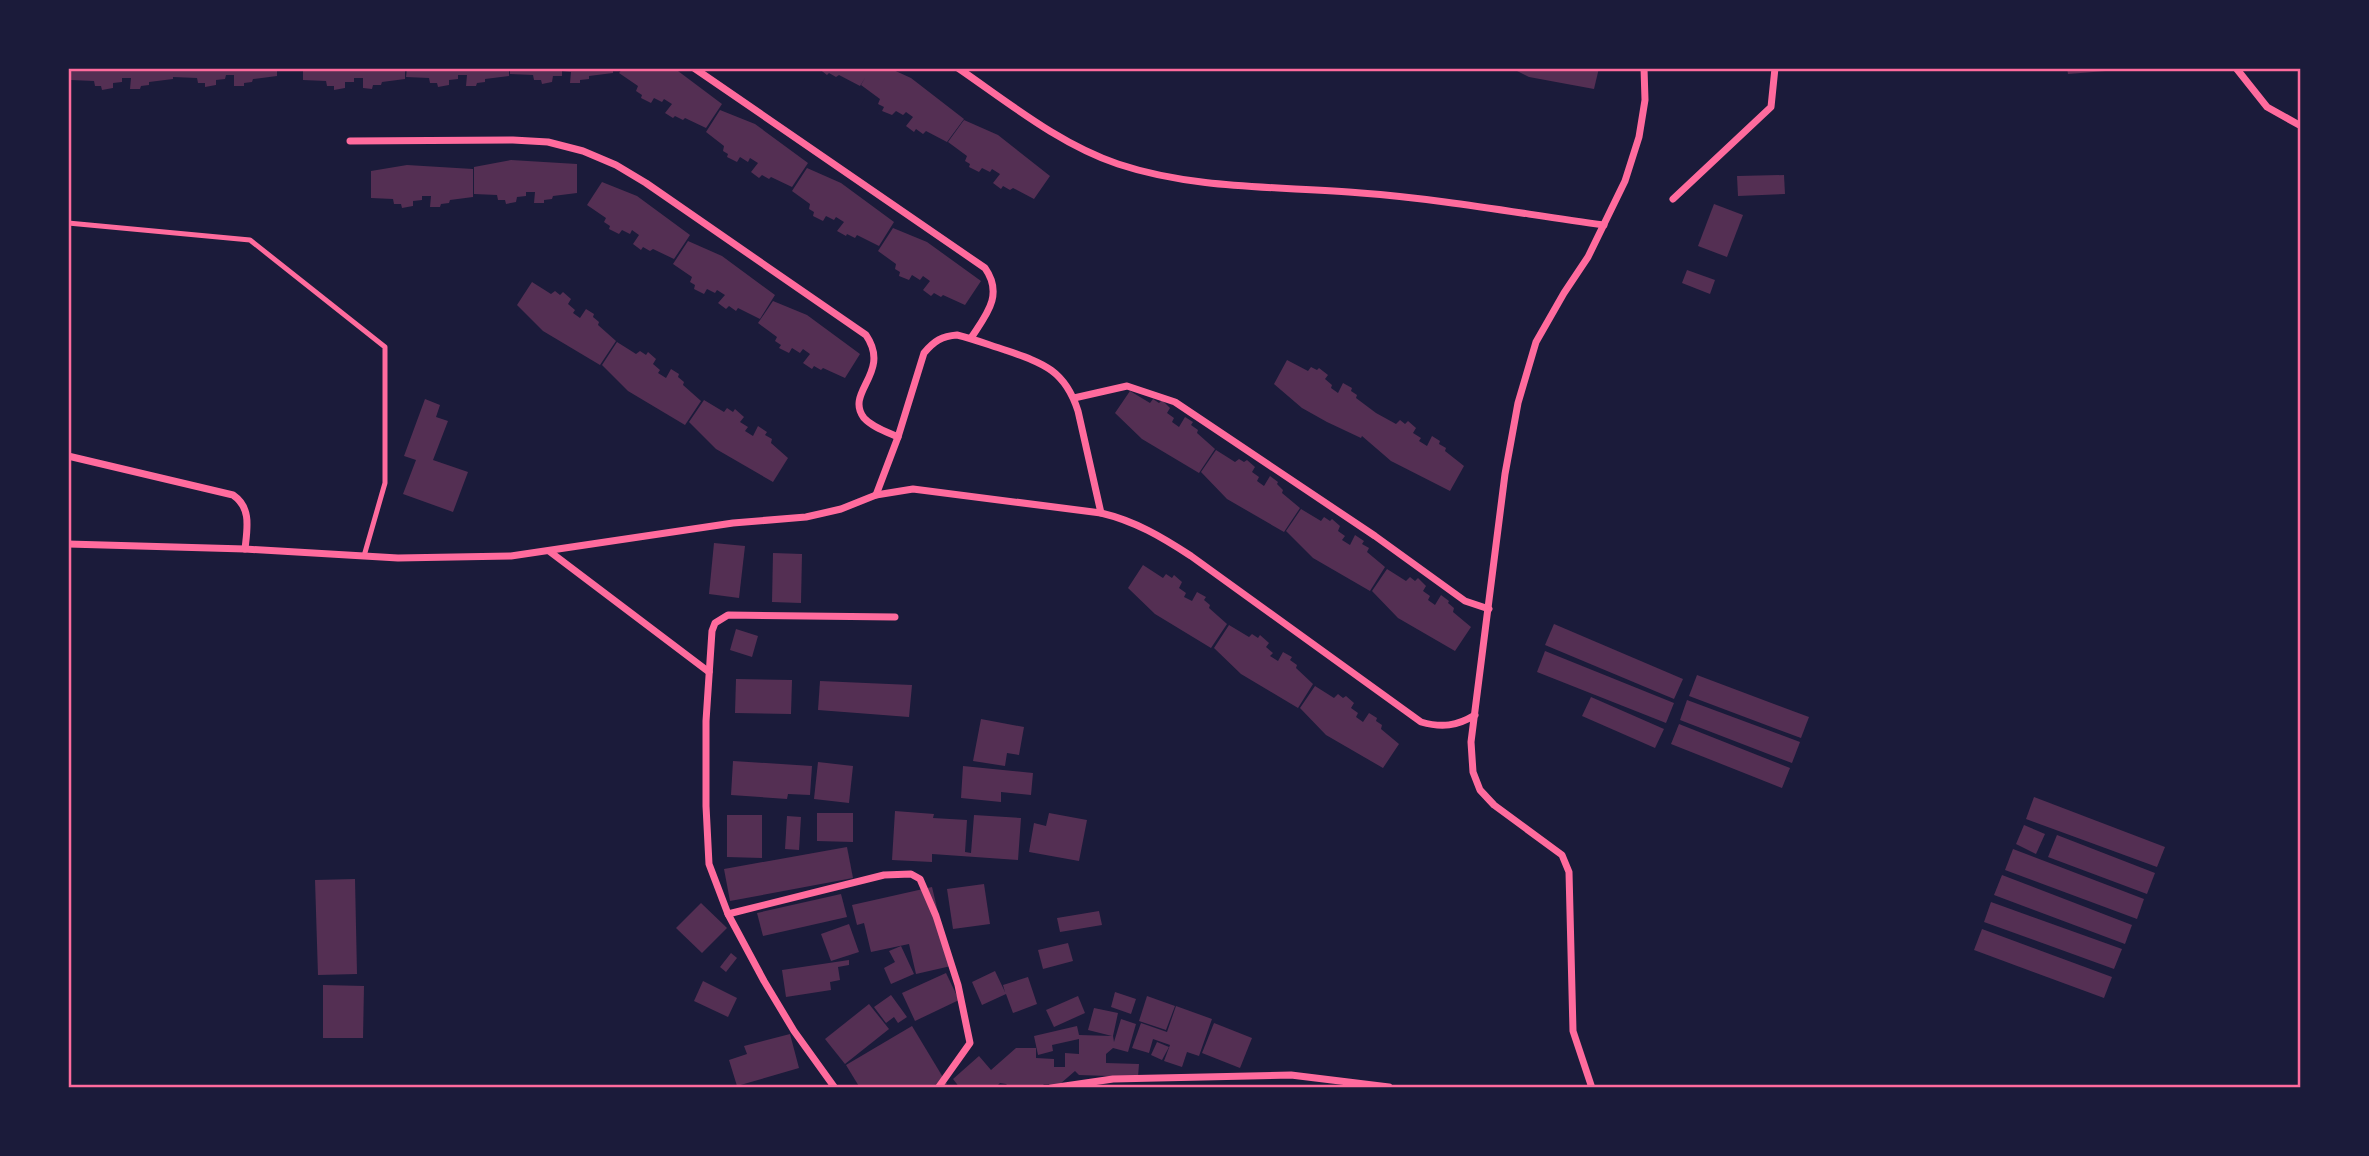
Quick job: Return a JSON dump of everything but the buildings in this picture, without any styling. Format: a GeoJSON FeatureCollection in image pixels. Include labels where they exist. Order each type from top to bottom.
{"type":"FeatureCollection","features":[{"type":"Feature","properties":{"kind":"street"},"geometry":{"type":"LineString","coordinates":[[694,68],[985,268],[991,276],[995,296],[992,306],[971,338]]}},
{"type":"Feature","properties":{"kind":"street"},"geometry":{"type":"LineString","coordinates":[[958,68],[1048,130],[1115,163],[1151,174],[1188,181],[1364,193],[1604,225]]}},
{"type":"Feature","properties":{"kind":"street"},"geometry":{"type":"LineString","coordinates":[[1592,1088],[1573,1031],[1569,872],[1562,855],[1493,805],[1480,790],[1473,772],[1472,752],[1505,474],[1522,391],[1536,342],[1588,257],[1625,181],[1639,137],[1646,100],[1644,68]]}},
{"type":"Feature","properties":{"kind":"street"},"geometry":{"type":"LineString","coordinates":[[1673,199],[1771,107],[1775,68]]}},
{"type":"Feature","properties":{"kind":"street"},"geometry":{"type":"LineString","coordinates":[[2236,68],[2267,107],[2301,126]]}},
{"type":"Feature","properties":{"kind":"street"},"geometry":{"type":"LineString","coordinates":[[349,141],[548,142],[583,151],[616,165],[866,335],[876,356],[874,367],[859,398],[859,410],[865,419],[898,437]]}},
{"type":"Feature","properties":{"kind":"street"},"geometry":{"type":"LineString","coordinates":[[876,495],[898,437],[924,353],[932,342],[944,336],[957,335],[1038,361],[1060,376],[1074,398],[1101,513]]}},
{"type":"Feature","properties":{"kind":"street"},"geometry":{"type":"LineString","coordinates":[[1074,398],[1127,386],[1175,401],[1375,536],[1465,601],[1489,610]]}},
{"type":"Feature","properties":{"kind":"street"},"geometry":{"type":"LineString","coordinates":[[68,456],[233,495],[239,499],[246,512],[245,549]]}},
{"type":"Feature","properties":{"kind":"street"},"geometry":{"type":"LineString","coordinates":[[68,544],[245,549],[364,556],[511,556],[733,523],[806,517],[841,509],[876,495],[912,489],[931,490],[1101,513],[1126,519],[1157,533],[1421,722],[1434,726],[1449,726],[1475,715]]}},
{"type":"Feature","properties":{"kind":"street"},"geometry":{"type":"LineString","coordinates":[[549,551],[709,672]]}},
{"type":"Feature","properties":{"kind":"street"},"geometry":{"type":"LineString","coordinates":[[835,1088],[776,1004],[728,914],[709,863],[706,721],[712,631],[715,623],[728,615],[895,617]]}},
{"type":"Feature","properties":{"kind":"street"},"geometry":{"type":"LineString","coordinates":[[728,914],[884,875],[911,874],[920,879],[936,916],[958,985],[970,1043],[938,1088]]}},
{"type":"Feature","properties":{"kind":"street"},"geometry":{"type":"LineString","coordinates":[[1051,1088],[1113,1079],[1292,1075],[1390,1087]]}},
{"type":"Feature","properties":{"kind":"lane"},"geometry":{"type":"LineString","coordinates":[[68,223],[250,240],[385,347],[385,483],[364,556]]}}]}
